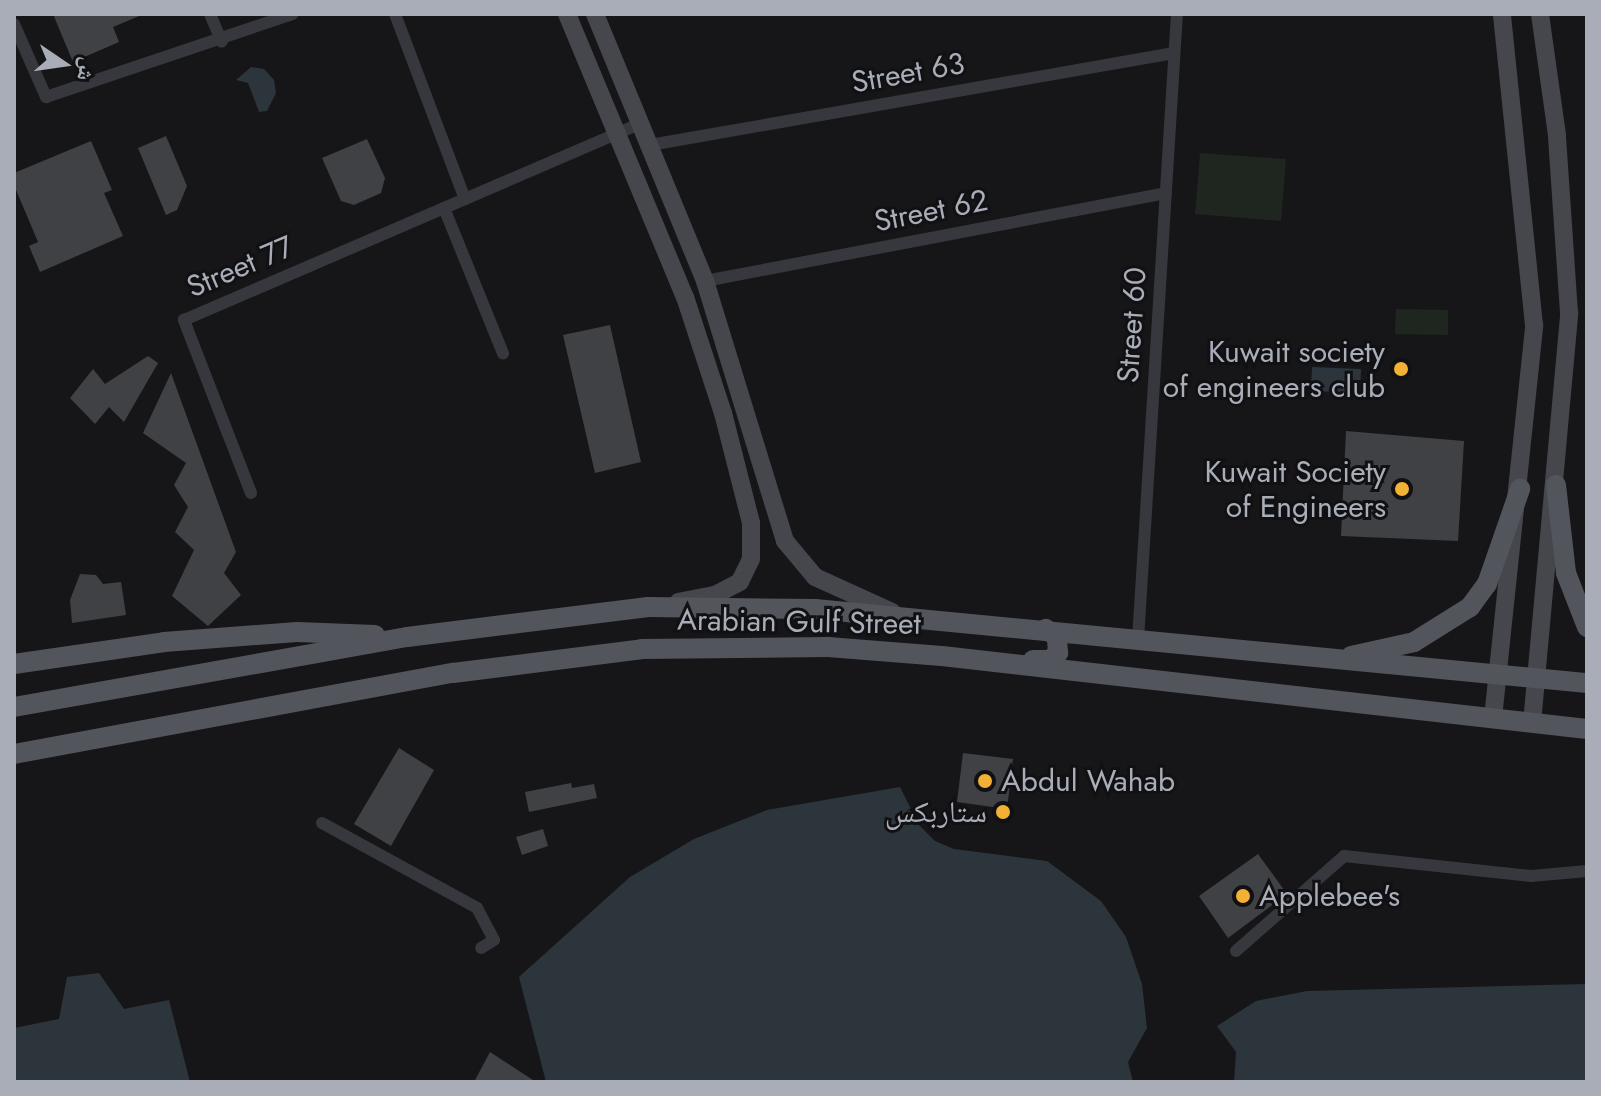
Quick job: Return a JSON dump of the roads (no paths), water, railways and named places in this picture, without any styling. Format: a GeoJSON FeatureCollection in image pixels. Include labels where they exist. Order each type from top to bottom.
{"type":"FeatureCollection","features":[{"type":"Feature","properties":{"kind":"main road"},"geometry":{"type":"LineString","coordinates":[[567,14],[685,297],[733,452],[753,536],[746,574],[737,585],[714,595],[648,607]]}},
{"type":"Feature","properties":{"kind":"main road"},"geometry":{"type":"LineString","coordinates":[[595,14],[705,281],[756,438],[785,541],[798,562],[840,591],[901,616]]}},
{"type":"Feature","properties":{"kind":"main road"},"geometry":{"type":"LineString","coordinates":[[1493,718],[1520,489],[1534,325],[1502,14]]}},
{"type":"Feature","properties":{"kind":"main road"},"geometry":{"type":"LineString","coordinates":[[1532,723],[1556,485],[1569,313],[1557,135],[1540,14]]}},
{"type":"Feature","properties":{"kind":"main road"},"geometry":{"type":"LineString","coordinates":[[733,452],[749,448],[756,438]]}},
{"type":"Feature","properties":{"kind":"main road"},"geometry":{"type":"LineString","coordinates":[[1523,458],[1524,469],[1537,479],[1551,476],[1558,462]]}},
{"type":"Feature","properties":{"kind":"main road"},"geometry":{"type":"LineString","coordinates":[[1556,485],[1566,573],[1587,627]]}},
{"type":"Feature","properties":{"kind":"main road"},"geometry":{"type":"LineString","coordinates":[[1328,660],[1414,642],[1470,607],[1487,584],[1520,489]]}},
{"type":"Feature","properties":{"kind":"main road","name":"Arabian Gulf Street"},"geometry":{"type":"LineString","coordinates":[[14,707],[407,637],[648,607],[801,608],[901,616],[1587,683]]}},
{"type":"Feature","properties":{"kind":"main road"},"geometry":{"type":"LineString","coordinates":[[942,656],[961,652],[1050,660],[1058,653],[1059,642],[1046,629]]}},
{"type":"Feature","properties":{"kind":"main road"},"geometry":{"type":"LineString","coordinates":[[14,664],[164,642],[297,632],[407,637]]}},
{"type":"Feature","properties":{"kind":"main road","name":"Arabian Gulf Street"},"geometry":{"type":"LineString","coordinates":[[14,754],[566,655],[642,649],[828,647],[942,656],[1587,729]]}},
{"type":"Feature","properties":{"kind":"street"},"geometry":{"type":"LineString","coordinates":[[210,14],[222,42]]}},
{"type":"Feature","properties":{"kind":"street"},"geometry":{"type":"LineString","coordinates":[[14,24],[46,97],[222,42],[292,14]]}},
{"type":"Feature","properties":{"kind":"street"},"geometry":{"type":"LineString","coordinates":[[395,14],[465,199]]}},
{"type":"Feature","properties":{"kind":"street","name":"Street 60"},"geometry":{"type":"LineString","coordinates":[[1138,640],[1177,14]]}},
{"type":"Feature","properties":{"kind":"street","name":"Street 63"},"geometry":{"type":"LineString","coordinates":[[650,145],[1174,53]]}},
{"type":"Feature","properties":{"kind":"street","name":"Street 77"},"geometry":{"type":"LineString","coordinates":[[251,493],[184,320],[641,123]]}},
{"type":"Feature","properties":{"kind":"street","name":"Street 62"},"geometry":{"type":"LineString","coordinates":[[705,281],[1166,193]]}},
{"type":"Feature","properties":{"kind":"street"},"geometry":{"type":"LineString","coordinates":[[444,208],[503,353]]}},
{"type":"Feature","properties":{"kind":"street"},"geometry":{"type":"LineString","coordinates":[[322,823],[477,908],[494,940],[481,948]]}},
{"type":"Feature","properties":{"kind":"street"},"geometry":{"type":"LineString","coordinates":[[1236,951],[1344,856],[1531,876],[1587,871]]}},
{"type":"Feature","properties":{"kind":"place","name":"Kuwait society of engineers club"},"geometry":{"type":"Point","coordinates":[1401,369]}},
{"type":"Feature","properties":{"kind":"place","name":"Kuwait Society of Engineers"},"geometry":{"type":"Point","coordinates":[1402,489]}},
{"type":"Feature","properties":{"kind":"place","name":"Abdul Wahab"},"geometry":{"type":"Point","coordinates":[985,781]}},
{"type":"Feature","properties":{"kind":"place","name":"ستاربكس"},"geometry":{"type":"Point","coordinates":[1003,812]}},
{"type":"Feature","properties":{"kind":"place","name":"Applebee's"},"geometry":{"type":"Point","coordinates":[1243,896]}}]}
